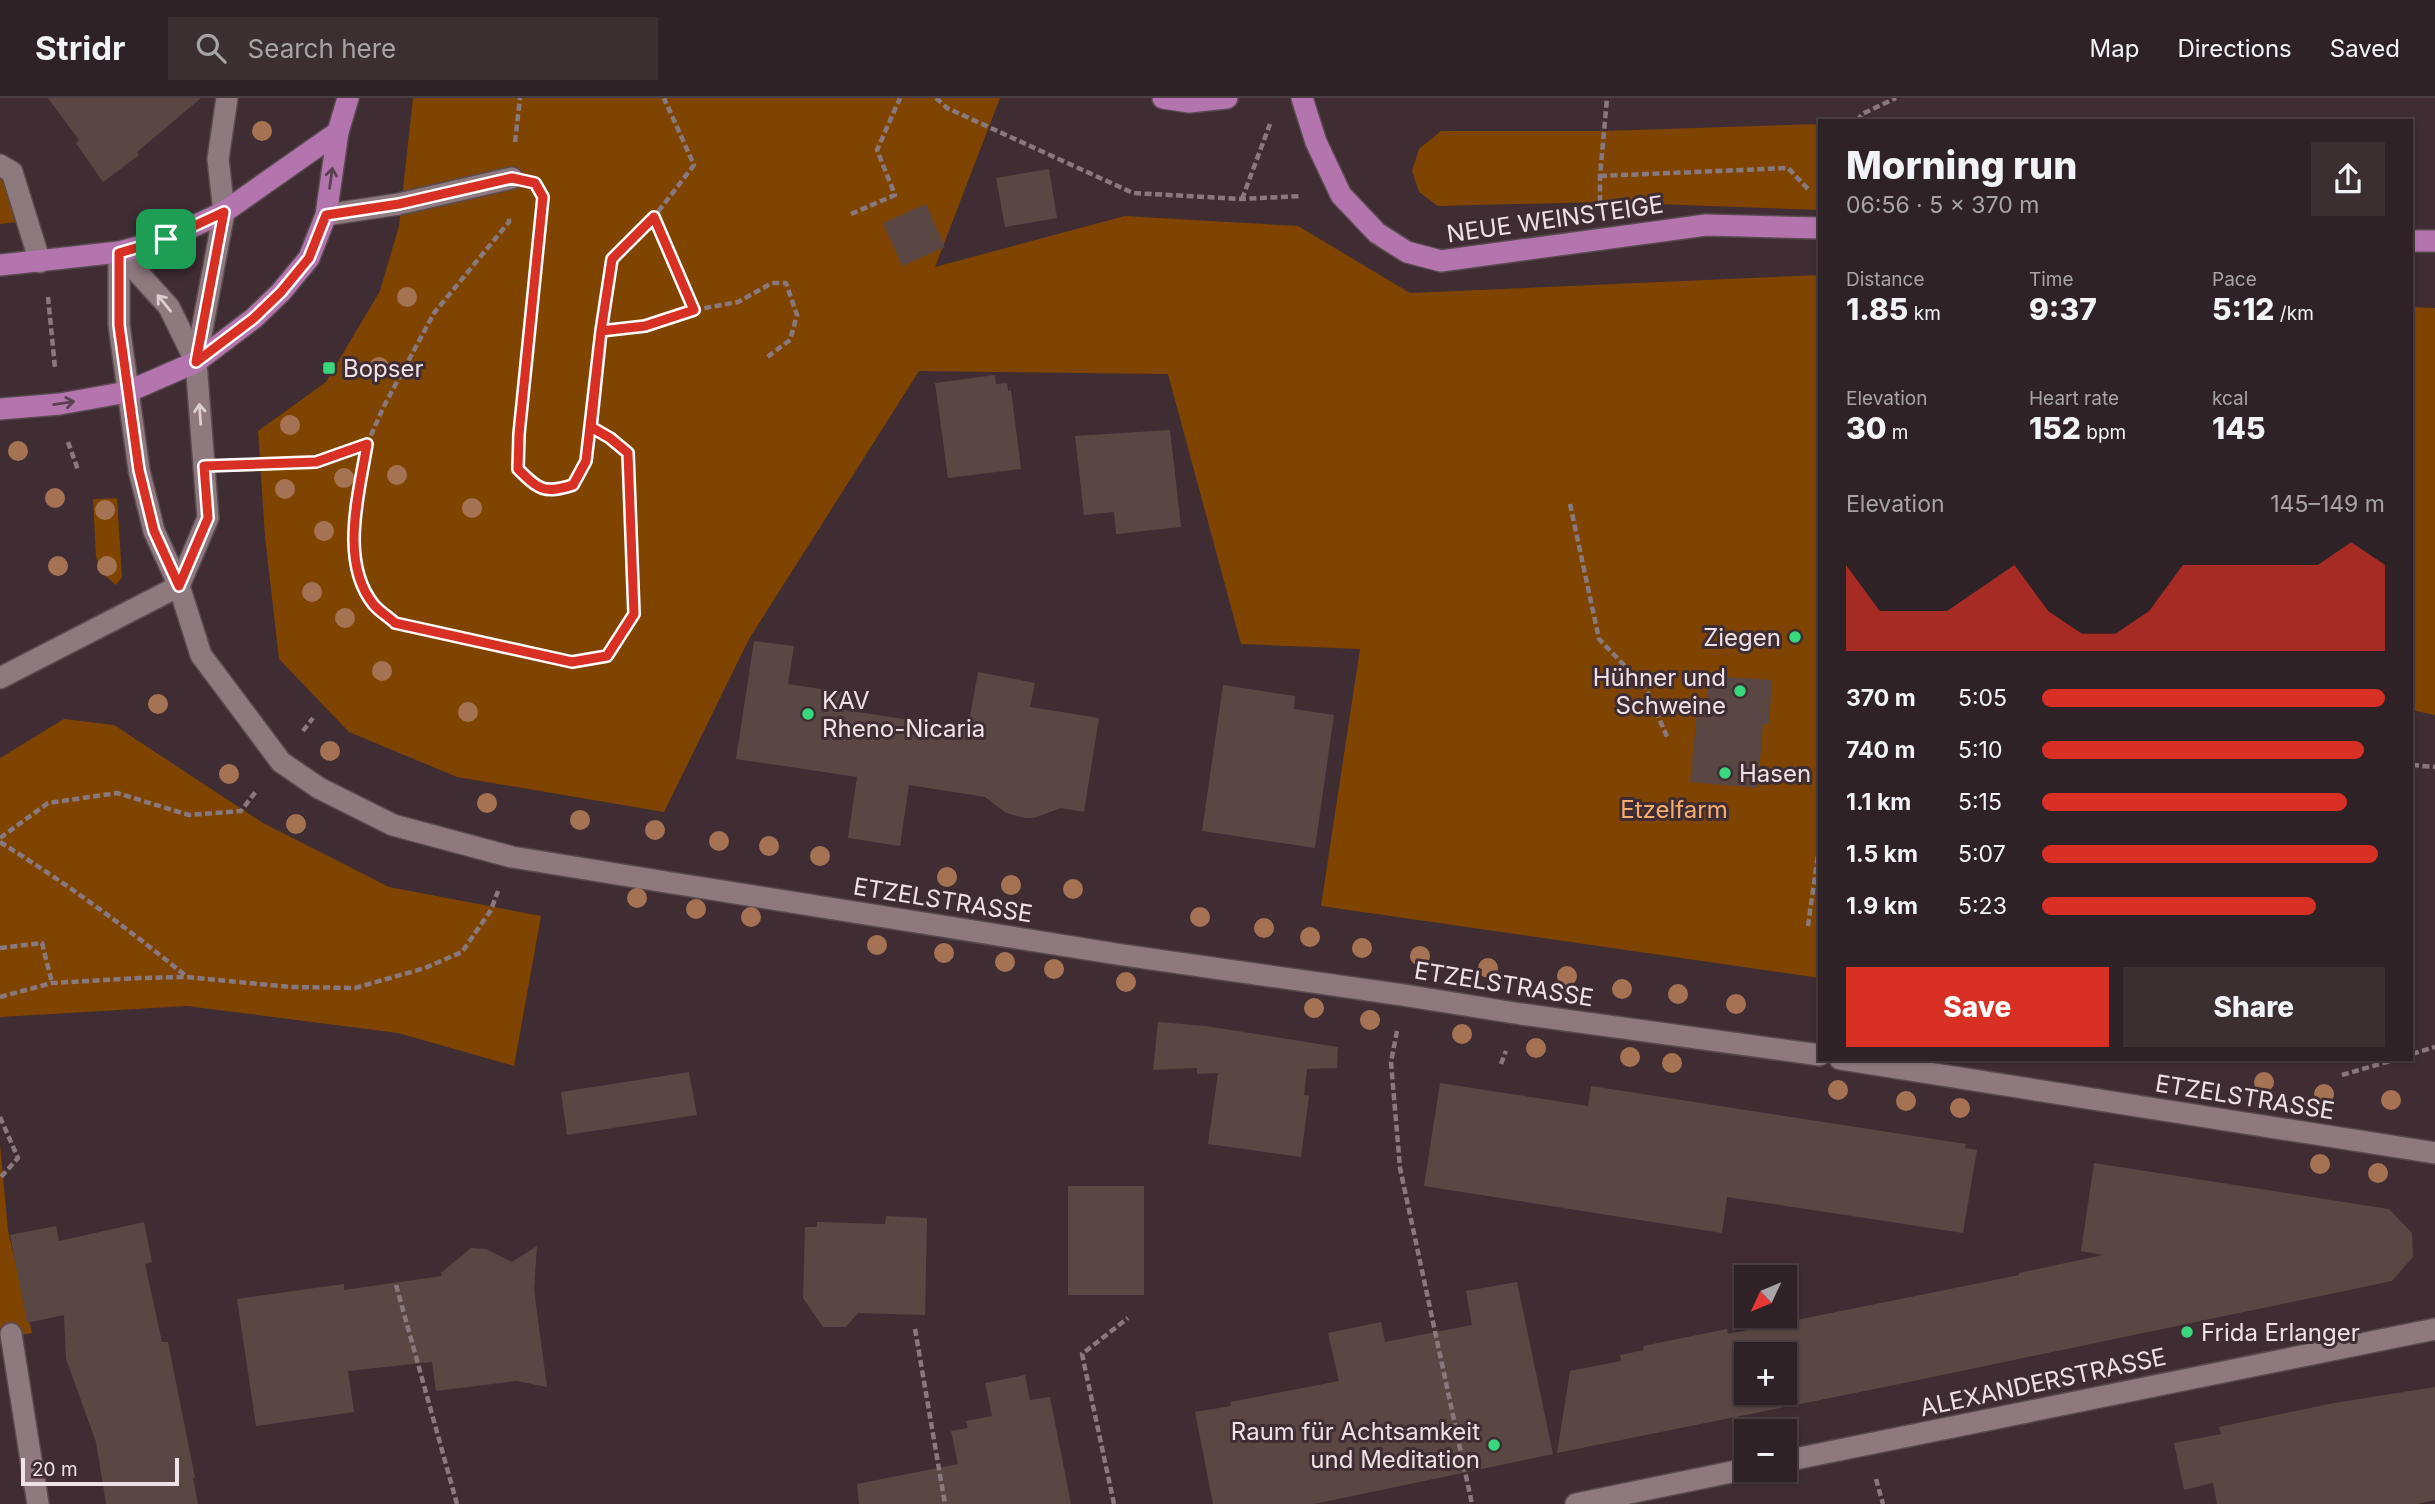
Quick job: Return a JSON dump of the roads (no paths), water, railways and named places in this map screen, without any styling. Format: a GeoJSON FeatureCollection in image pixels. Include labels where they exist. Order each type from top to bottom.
{"type":"FeatureCollection","features":[{"type":"Feature","properties":{"kind":"main road"},"geometry":{"type":"LineString","coordinates":[[0,409],[60,404],[127,392],[196,362],[254,318],[281,292],[309,258],[326,215],[338,132],[348,98]]}},
{"type":"Feature","properties":{"kind":"main road"},"geometry":{"type":"LineString","coordinates":[[1163,98],[1189,102],[1227,98]]}},
{"type":"Feature","properties":{"kind":"main road","name":"NEUE WEINSTEIGE"},"geometry":{"type":"LineString","coordinates":[[1302,98],[1316,142],[1341,195],[1377,233],[1407,251],[1441,261],[1706,225],[1818,228]]}},
{"type":"Feature","properties":{"kind":"main road"},"geometry":{"type":"LineString","coordinates":[[0,265],[119,253],[166,239],[224,212],[338,132]]}},
{"type":"Feature","properties":{"kind":"main road"},"geometry":{"type":"LineString","coordinates":[[2413,241],[2435,241]]}},
{"type":"Feature","properties":{"kind":"street"},"geometry":{"type":"LineString","coordinates":[[0,678],[179,586],[208,518],[196,362],[224,212],[218,159],[227,98]]}},
{"type":"Feature","properties":{"kind":"street"},"geometry":{"type":"LineString","coordinates":[[0,165],[12,172],[40,262]]}},
{"type":"Feature","properties":{"kind":"street"},"geometry":{"type":"LineString","coordinates":[[326,215],[399,204],[512,178]]}},
{"type":"Feature","properties":{"kind":"street"},"geometry":{"type":"LineString","coordinates":[[119,253],[169,307],[196,362]]}},
{"type":"Feature","properties":{"kind":"street","name":"ETZELSTRASSE"},"geometry":{"type":"LineString","coordinates":[[119,253],[119,325],[139,470],[154,531],[179,586],[201,655],[281,762],[319,788],[393,825],[512,857],[658,881],[1123,955],[1818,1055]]}},
{"type":"Feature","properties":{"kind":"street","name":"ETZELSTRASSE"},"geometry":{"type":"LineString","coordinates":[[1853,1061],[2435,1153]]}},
{"type":"Feature","properties":{"kind":"street","name":"ALEXANDERSTRASSE"},"geometry":{"type":"LineString","coordinates":[[1797,1459],[2435,1329]]}},
{"type":"Feature","properties":{"kind":"street"},"geometry":{"type":"LineString","coordinates":[[11,1334],[38,1504]]}},
{"type":"Feature","properties":{"kind":"street"},"geometry":{"type":"LineString","coordinates":[[1576,1504],[1734,1471]]}},
{"type":"Feature","properties":{"kind":"place","name":"Bopser"},"geometry":{"type":"Point","coordinates":[329,368]}},
{"type":"Feature","properties":{"kind":"place","name":"Ziegen"},"geometry":{"type":"Point","coordinates":[1795,637]}},
{"type":"Feature","properties":{"kind":"place","name":"Hühner und Schweine"},"geometry":{"type":"Point","coordinates":[1740,691]}},
{"type":"Feature","properties":{"kind":"place","name":"KAV Rheno-Nicaria"},"geometry":{"type":"Point","coordinates":[808,714]}},
{"type":"Feature","properties":{"kind":"place","name":"Hasen"},"geometry":{"type":"Point","coordinates":[1725,773]}},
{"type":"Feature","properties":{"kind":"place","name":"Frida Erlanger"},"geometry":{"type":"Point","coordinates":[2187,1332]}},
{"type":"Feature","properties":{"kind":"place","name":"Raum für Achtsamkeit und Meditation"},"geometry":{"type":"Point","coordinates":[1494,1445]}},
{"type":"Feature","properties":{"kind":"park label","name":"Etzelfarm"},"geometry":{"type":"Point","coordinates":[1674,809]}}]}
